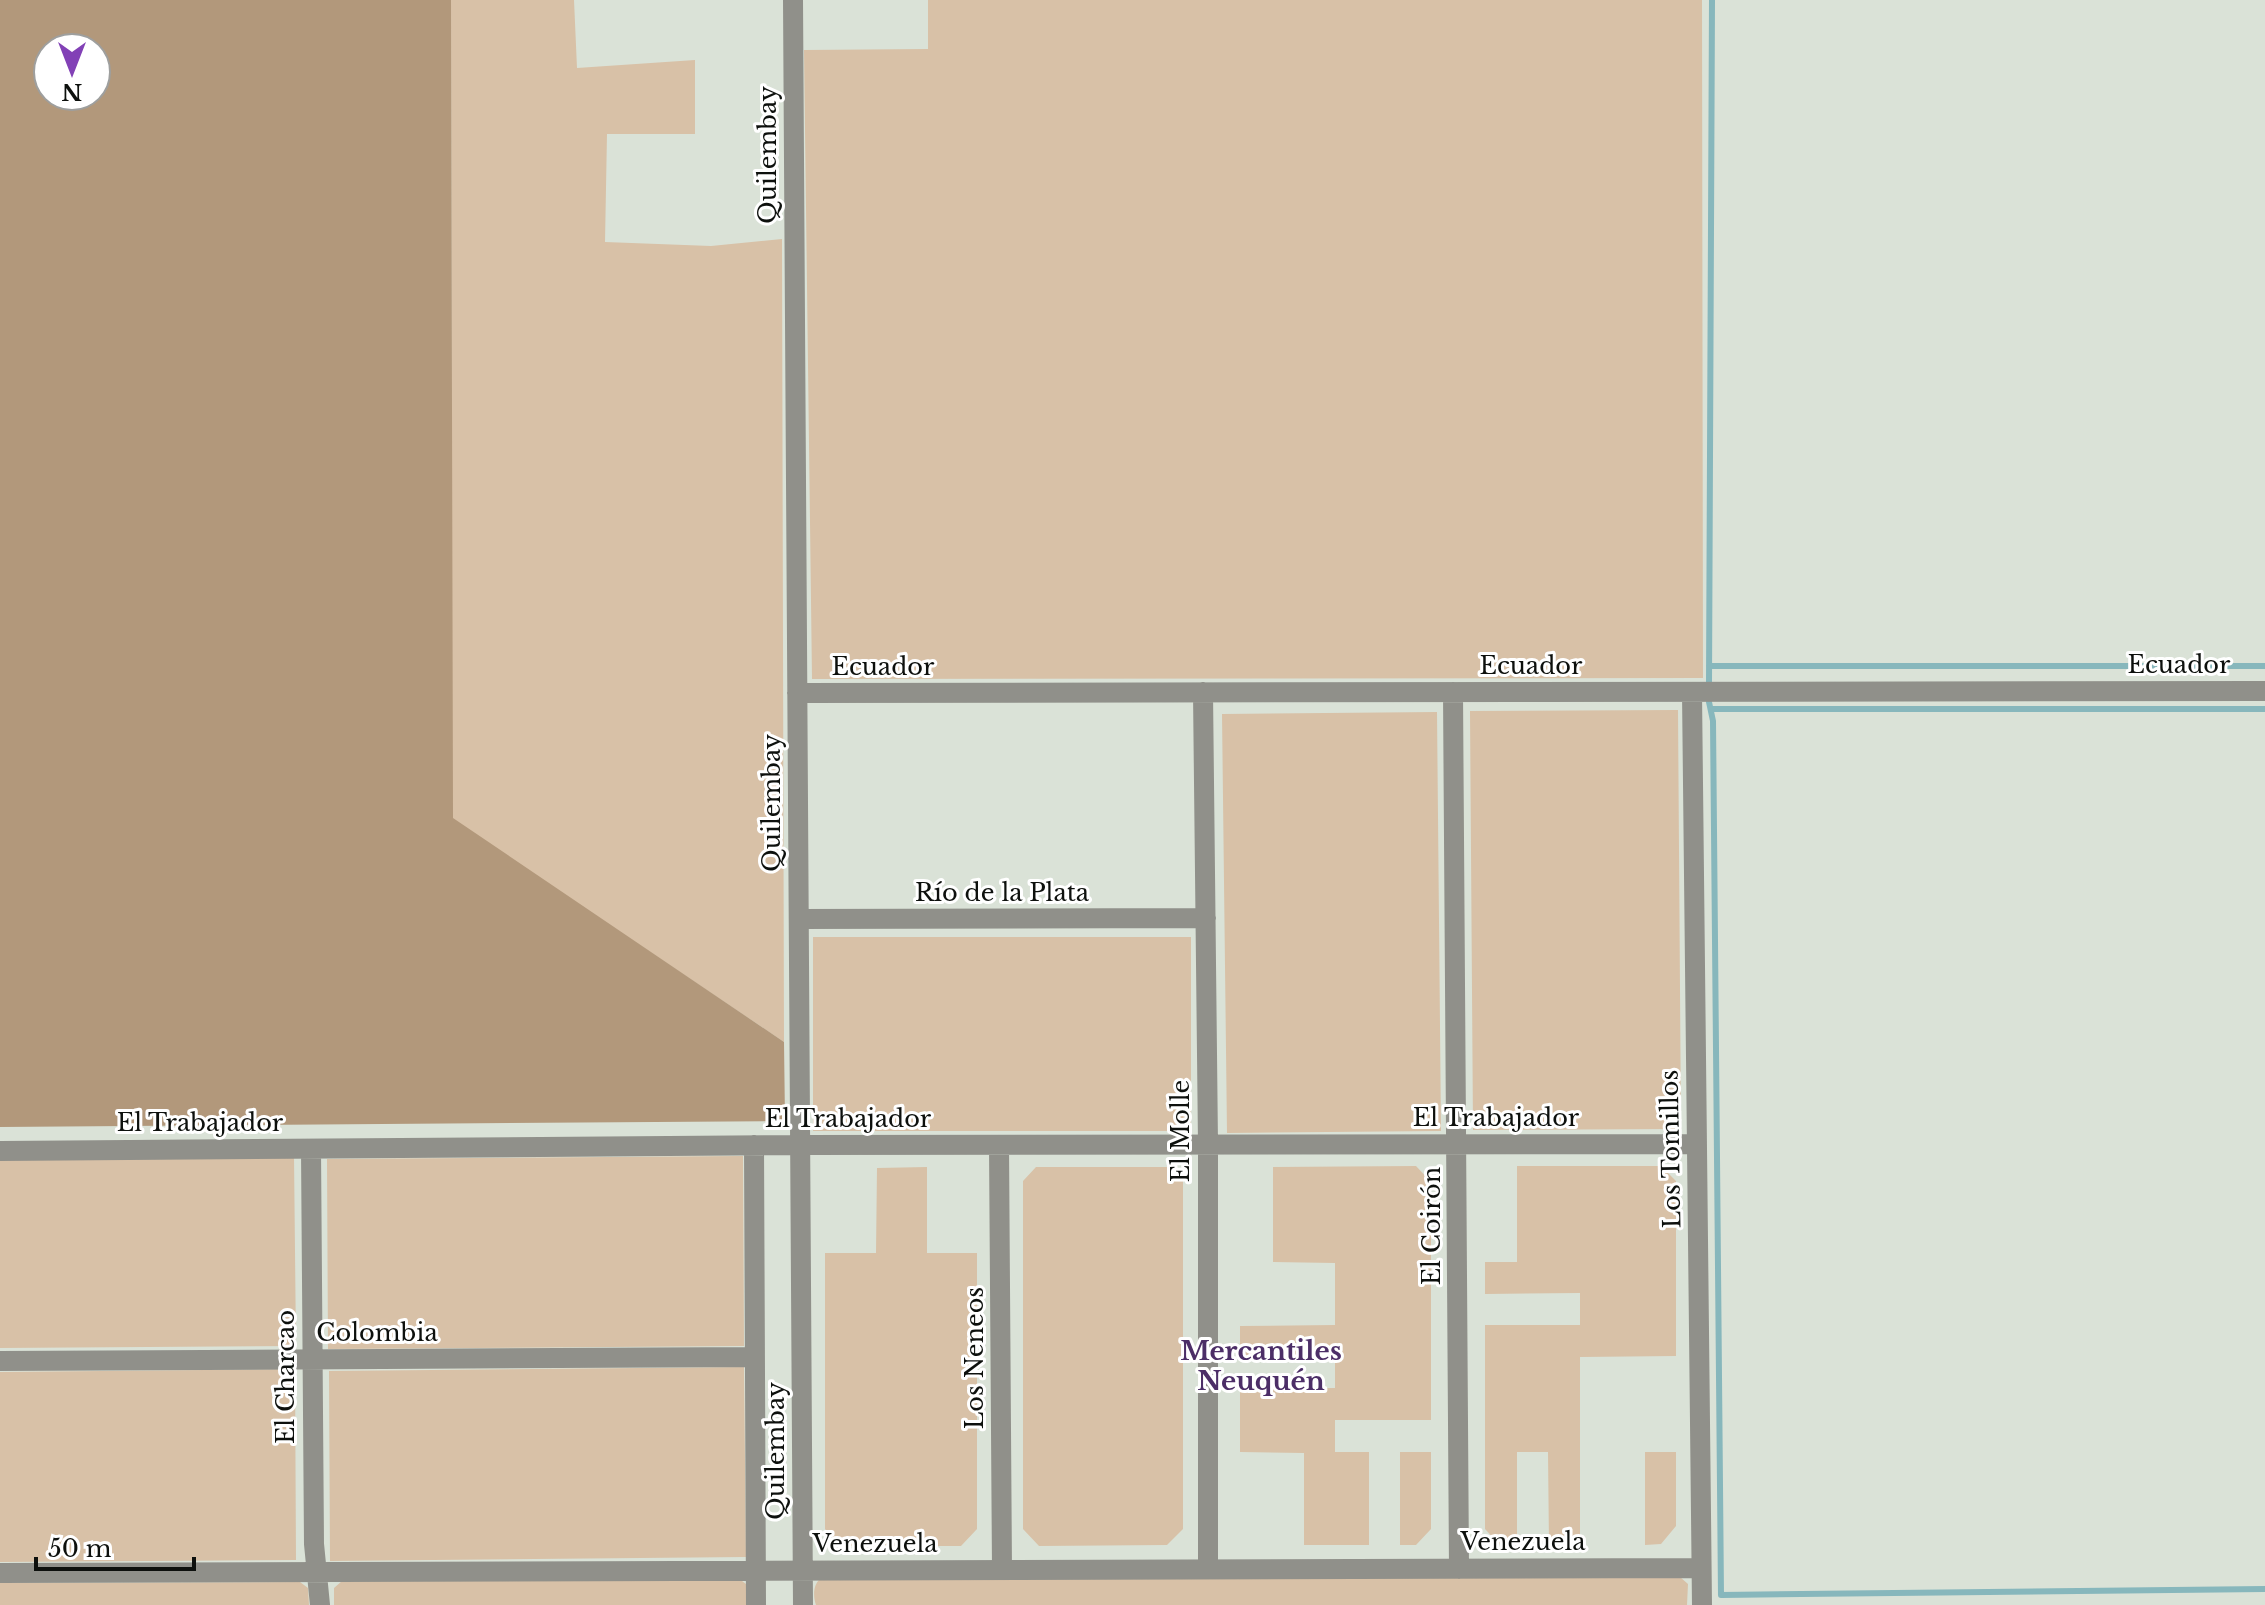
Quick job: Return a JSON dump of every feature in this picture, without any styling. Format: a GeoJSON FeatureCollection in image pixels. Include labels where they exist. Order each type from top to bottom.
{"type":"FeatureCollection","features":[{"type":"Feature","properties":{"kind":"street","name":"Quilembay"},"geometry":{"type":"LineString","coordinates":[[793,0],[803,1605]]}},
{"type":"Feature","properties":{"kind":"street","name":"Ecuador"},"geometry":{"type":"LineString","coordinates":[[797,693],[2265,691]]}},
{"type":"Feature","properties":{"kind":"street","name":"El Molle"},"geometry":{"type":"LineString","coordinates":[[1203,692],[1208,1144],[1208,1569]]}},
{"type":"Feature","properties":{"kind":"street","name":"El Coirón"},"geometry":{"type":"LineString","coordinates":[[1453,692],[1459,1569]]}},
{"type":"Feature","properties":{"kind":"street","name":"Los Tomillos"},"geometry":{"type":"LineString","coordinates":[[1692,692],[1702,1605]]}},
{"type":"Feature","properties":{"kind":"street","name":"Río de la Plata"},"geometry":{"type":"LineString","coordinates":[[799,919],[1206,918]]}},
{"type":"Feature","properties":{"kind":"street","name":"El Trabajador"},"geometry":{"type":"LineString","coordinates":[[0,1151],[754,1145],[1697,1144]]}},
{"type":"Feature","properties":{"kind":"street","name":"Quilembay"},"geometry":{"type":"LineString","coordinates":[[754,1145],[756,1605]]}},
{"type":"Feature","properties":{"kind":"street","name":"Los Neneos"},"geometry":{"type":"LineString","coordinates":[[999,1145],[1002,1570]]}},
{"type":"Feature","properties":{"kind":"street","name":"El Charcao"},"geometry":{"type":"LineString","coordinates":[[311,1149],[314,1544],[320,1605]]}},
{"type":"Feature","properties":{"kind":"street","name":"Colombia"},"geometry":{"type":"LineString","coordinates":[[0,1361],[755,1357]]}},
{"type":"Feature","properties":{"kind":"street","name":"Venezuela"},"geometry":{"type":"LineString","coordinates":[[0,1573],[1701,1568]]}},
{"type":"Feature","properties":{"kind":"shaded area"},"geometry":{"type":"Polygon","coordinates":[[[0,0],[451,0],[453,818],[784,1042],[785,1121],[0,1127],[0,0]]]}},
{"type":"Feature","properties":{"kind":"shaded area"},"geometry":{"type":"Polygon","coordinates":[[[451,0],[574,0],[577,68],[695,60],[695,134],[607,134],[605,242],[711,246],[782,239],[784,1042],[452,819],[451,0]]]}},
{"type":"Feature","properties":{"kind":"shaded area"},"geometry":{"type":"Polygon","coordinates":[[[928,0],[1702,0],[1703,678],[812,679],[804,50],[928,49],[928,0]]]}},
{"type":"Feature","properties":{"kind":"shaded area"},"geometry":{"type":"Polygon","coordinates":[[[1678,710],[1681,1129],[1473,1130],[1470,711],[1678,710]]]}},
{"type":"Feature","properties":{"kind":"shaded area"},"geometry":{"type":"Polygon","coordinates":[[[1437,712],[1441,1131],[1227,1133],[1222,714],[1437,712]]]}},
{"type":"Feature","properties":{"kind":"shaded area"},"geometry":{"type":"Polygon","coordinates":[[[813,937],[1191,937],[1191,1131],[813,1131],[813,937]]]}},
{"type":"Feature","properties":{"kind":"shaded area"},"geometry":{"type":"Polygon","coordinates":[[[294,1156],[296,1346],[0,1348],[0,1158],[294,1156]]]}},
{"type":"Feature","properties":{"kind":"shaded area"},"geometry":{"type":"Polygon","coordinates":[[[743,1156],[744,1346],[328,1349],[327,1159],[743,1156]]]}},
{"type":"Feature","properties":{"kind":"shaded area"},"geometry":{"type":"Polygon","coordinates":[[[1416,1166],[1431,1182],[1431,1420],[1335,1420],[1335,1452],[1369,1452],[1369,1545],[1304,1545],[1304,1453],[1240,1452],[1240,1389],[1335,1388],[1335,1357],[1240,1357],[1240,1326],[1335,1325],[1335,1263],[1273,1262],[1273,1167],[1416,1166]]]}},
{"type":"Feature","properties":{"kind":"shaded area"},"geometry":{"type":"Polygon","coordinates":[[[1517,1166],[1661,1166],[1676,1181],[1676,1356],[1580,1357],[1580,1545],[1549,1545],[1548,1452],[1517,1452],[1517,1545],[1500,1545],[1485,1529],[1485,1325],[1580,1325],[1580,1293],[1485,1294],[1485,1262],[1517,1262],[1517,1166]]]}},
{"type":"Feature","properties":{"kind":"shaded area"},"geometry":{"type":"Polygon","coordinates":[[[927,1167],[927,1253],[977,1253],[977,1529],[961,1546],[839,1546],[825,1529],[825,1253],[876,1253],[877,1168],[927,1167]]]}},
{"type":"Feature","properties":{"kind":"shaded area"},"geometry":{"type":"Polygon","coordinates":[[[1036,1167],[1168,1167],[1183,1181],[1183,1529],[1167,1545],[1039,1546],[1023,1529],[1023,1181],[1036,1167]]]}},
{"type":"Feature","properties":{"kind":"shaded area"},"geometry":{"type":"Polygon","coordinates":[[[744,1367],[746,1557],[330,1561],[329,1371],[744,1367]]]}},
{"type":"Feature","properties":{"kind":"shaded area"},"geometry":{"type":"Polygon","coordinates":[[[295,1369],[296,1560],[0,1562],[0,1372],[295,1369]]]}},
{"type":"Feature","properties":{"kind":"shaded area"},"geometry":{"type":"Polygon","coordinates":[[[1400,1452],[1431,1452],[1431,1529],[1416,1545],[1400,1545],[1400,1452]]]}},
{"type":"Feature","properties":{"kind":"shaded area"},"geometry":{"type":"Polygon","coordinates":[[[1645,1452],[1676,1452],[1676,1526],[1661,1544],[1645,1545],[1645,1452]]]}},
{"type":"Feature","properties":{"kind":"shaded area"},"geometry":{"type":"Polygon","coordinates":[[[1680,1577],[1688,1584],[1687,1605],[816,1605],[814,1595],[820,1579],[1680,1577]]]}},
{"type":"Feature","properties":{"kind":"shaded area"},"geometry":{"type":"Polygon","coordinates":[[[738,1578],[746,1584],[746,1605],[334,1605],[334,1588],[342,1581],[738,1578]]]}},
{"type":"Feature","properties":{"kind":"shaded area"},"geometry":{"type":"Polygon","coordinates":[[[300,1582],[308,1588],[309,1605],[0,1605],[0,1583],[300,1582]]]}},
{"type":"Feature","properties":{"kind":"waterway"},"geometry":{"type":"LineString","coordinates":[[1709,683],[1712,0]]}},
{"type":"Feature","properties":{"kind":"waterway"},"geometry":{"type":"LineString","coordinates":[[1709,666],[2265,666]]}},
{"type":"Feature","properties":{"kind":"waterway"},"geometry":{"type":"LineString","coordinates":[[1709,702],[1713,721],[1721,1595],[2265,1589]]}},
{"type":"Feature","properties":{"kind":"waterway"},"geometry":{"type":"LineString","coordinates":[[1711,709],[2265,709]]}},
{"type":"Feature","properties":{"kind":"district","name":"Mercantiles Neuquén"},"geometry":{"type":"Point","coordinates":[1261,1366]}}]}
